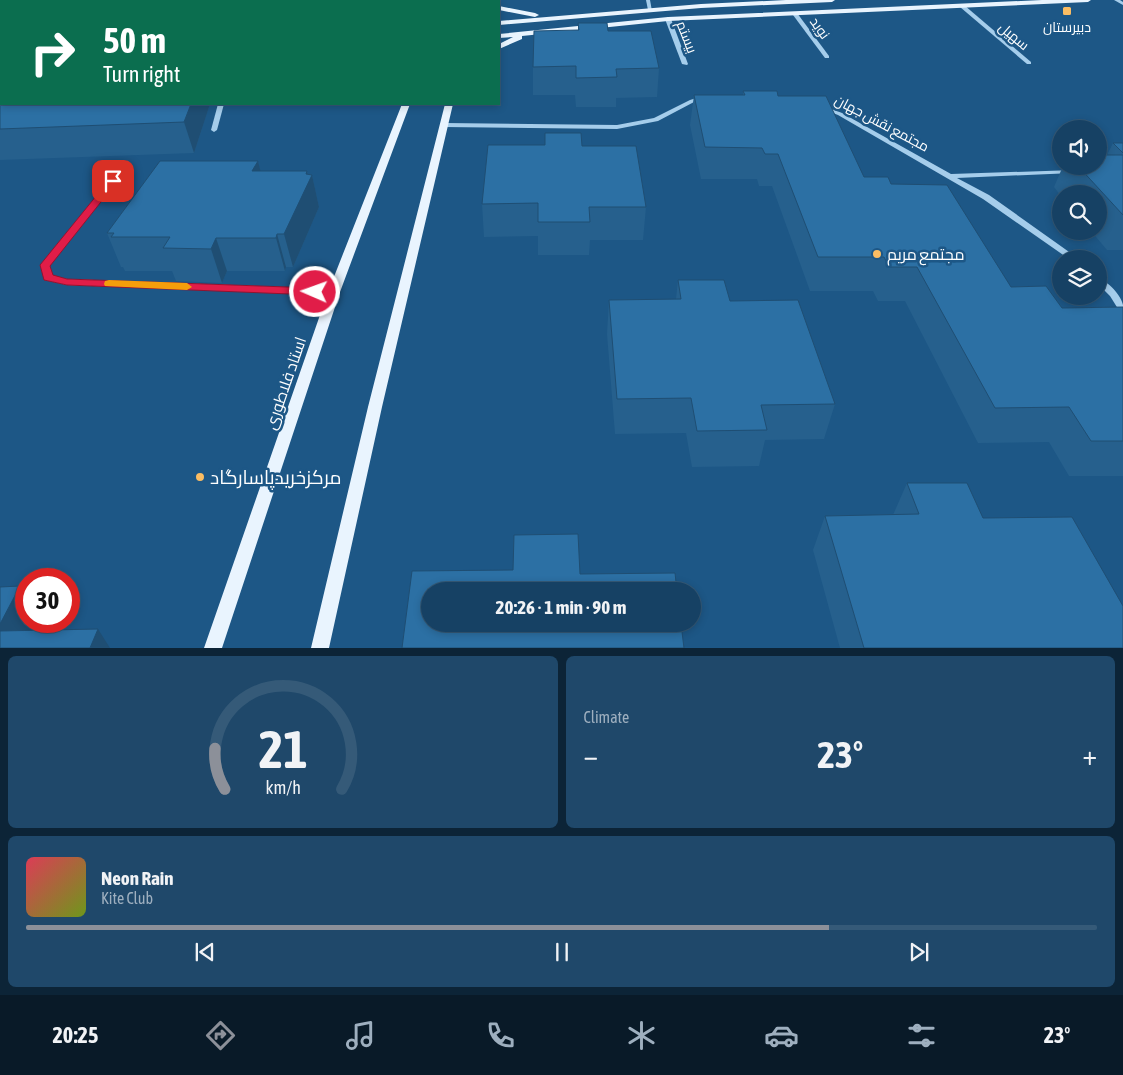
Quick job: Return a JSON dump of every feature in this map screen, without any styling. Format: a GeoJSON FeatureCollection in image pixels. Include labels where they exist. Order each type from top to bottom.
{"type":"FeatureCollection","features":[{"type":"Feature","properties":{"kind":"main road"},"geometry":{"type":"LineString","coordinates":[[500,23],[650,10],[832,0]]}},
{"type":"Feature","properties":{"kind":"main road"},"geometry":{"type":"LineString","coordinates":[[500,36],[668,19],[1088,0]]}},
{"type":"Feature","properties":{"kind":"main road"},"geometry":{"type":"LineString","coordinates":[[500,8],[557,18]]}},
{"type":"Feature","properties":{"kind":"main road"},"geometry":{"type":"LineString","coordinates":[[500,47],[530,32]]}},
{"type":"Feature","properties":{"kind":"main road","name":"استاد فلاطوری"},"geometry":{"type":"LineString","coordinates":[[213,648],[334,292],[406,105]]}},
{"type":"Feature","properties":{"kind":"main road"},"geometry":{"type":"LineString","coordinates":[[320,648],[375,408],[449,105]]}},
{"type":"Feature","properties":{"kind":"street"},"geometry":{"type":"LineString","coordinates":[[648,0],[650,10]]}},
{"type":"Feature","properties":{"kind":"street"},"geometry":{"type":"LineString","coordinates":[[1116,0],[1123,4]]}},
{"type":"Feature","properties":{"kind":"street","name":"سهیل"},"geometry":{"type":"LineString","coordinates":[[962,6],[1028,63]]}},
{"type":"Feature","properties":{"kind":"street","name":"نوید"},"geometry":{"type":"LineString","coordinates":[[796,14],[827,56]]}},
{"type":"Feature","properties":{"kind":"street","name":"بیستم"},"geometry":{"type":"LineString","coordinates":[[668,19],[685,64]]}},
{"type":"Feature","properties":{"kind":"street"},"geometry":{"type":"LineString","coordinates":[[444,125],[616,127],[656,120],[692,101],[705,97],[714,97]]}},
{"type":"Feature","properties":{"kind":"street","name":"مجتمع نقش جهان"},"geometry":{"type":"LineString","coordinates":[[811,103],[840,114],[986,197],[1062,250]]}},
{"type":"Feature","properties":{"kind":"street"},"geometry":{"type":"LineString","coordinates":[[214,130],[221,105]]}},
{"type":"Feature","properties":{"kind":"street"},"geometry":{"type":"LineString","coordinates":[[949,176],[1052,172]]}},
{"type":"Feature","properties":{"kind":"street"},"geometry":{"type":"LineString","coordinates":[[113,181],[45,265],[48,278],[67,282],[334,292]]}},
{"type":"Feature","properties":{"kind":"street"},"geometry":{"type":"LineString","coordinates":[[1107,288],[1123,310]]}},
{"type":"Feature","properties":{"kind":"building"},"geometry":{"type":"Polygon","coordinates":[[[578,23],[607,23],[608,31],[651,31],[659,68],[616,69],[617,77],[576,78],[576,66],[533,67],[534,31],[579,30],[578,23]]]}},
{"type":"Feature","properties":{"kind":"building"},"geometry":{"type":"Polygon","coordinates":[[[743,91],[777,91],[778,96],[826,96],[864,177],[888,177],[891,184],[947,185],[1011,287],[1046,286],[1052,294],[1052,305],[1060,305],[1062,308],[1123,307],[1123,441],[1091,441],[1069,407],[995,408],[917,267],[889,267],[884,257],[818,257],[778,154],[765,154],[762,148],[705,147],[694,95],[745,95],[743,91]]]}},
{"type":"Feature","properties":{"kind":"building"},"geometry":{"type":"Polygon","coordinates":[[[0,105],[191,105],[184,122],[0,129],[0,105]]]}},
{"type":"Feature","properties":{"kind":"building"},"geometry":{"type":"Polygon","coordinates":[[[545,133],[581,133],[582,146],[636,146],[646,207],[589,207],[590,222],[538,222],[538,203],[482,204],[488,145],[545,145],[545,133]]]}},
{"type":"Feature","properties":{"kind":"building"},"geometry":{"type":"Polygon","coordinates":[[[1113,143],[1123,143],[1123,153],[1113,143]]]}},
{"type":"Feature","properties":{"kind":"building"},"geometry":{"type":"Polygon","coordinates":[[[1107,155],[1123,155],[1123,215],[1107,198],[1107,185],[1095,185],[1086,175],[1107,175],[1107,155]]]}},
{"type":"Feature","properties":{"kind":"building"},"geometry":{"type":"Polygon","coordinates":[[[160,161],[258,161],[252,171],[307,171],[306,174],[312,175],[284,234],[277,234],[276,238],[216,238],[211,249],[163,248],[170,237],[111,237],[114,233],[107,233],[160,161]]]}},
{"type":"Feature","properties":{"kind":"building"},"geometry":{"type":"Polygon","coordinates":[[[678,280],[724,280],[730,301],[798,300],[835,404],[761,405],[767,430],[697,431],[691,398],[617,399],[609,300],[681,299],[678,280]]]}},
{"type":"Feature","properties":{"kind":"building"},"geometry":{"type":"Polygon","coordinates":[[[907,483],[967,483],[983,518],[1072,517],[1123,606],[1123,648],[864,648],[825,516],[919,514],[907,483]]]}},
{"type":"Feature","properties":{"kind":"building"},"geometry":{"type":"Polygon","coordinates":[[[578,534],[580,574],[675,573],[676,582],[421,582],[421,632],[682,632],[684,648],[402,648],[412,571],[513,570],[514,535],[578,534]]]}},
{"type":"Feature","properties":{"kind":"building"},"geometry":{"type":"Polygon","coordinates":[[[15,586],[15,596],[0,624],[0,587],[15,586]]]}},
{"type":"Feature","properties":{"kind":"building"},"geometry":{"type":"Polygon","coordinates":[[[80,629],[98,629],[90,648],[0,648],[0,631],[15,631],[15,633],[80,633],[80,629]]]}},
{"type":"Feature","properties":{"kind":"slow traffic"},"geometry":{"type":"LineString","coordinates":[[109,284],[187,287]]}},
{"type":"Feature","properties":{"kind":"place","name":"دبیرستان"},"geometry":{"type":"Point","coordinates":[1067,11]}},
{"type":"Feature","properties":{"kind":"place","name":"مجتمع مریم"},"geometry":{"type":"Point","coordinates":[877,254]}},
{"type":"Feature","properties":{"kind":"place","name":"مرکزخریدپاسارگاد"},"geometry":{"type":"Point","coordinates":[200,477]}},
{"type":"Feature","properties":{"kind":"route"},"geometry":{"type":"LineString","coordinates":[[113,181],[45,265],[48,278],[67,282],[315,292]]}}]}
